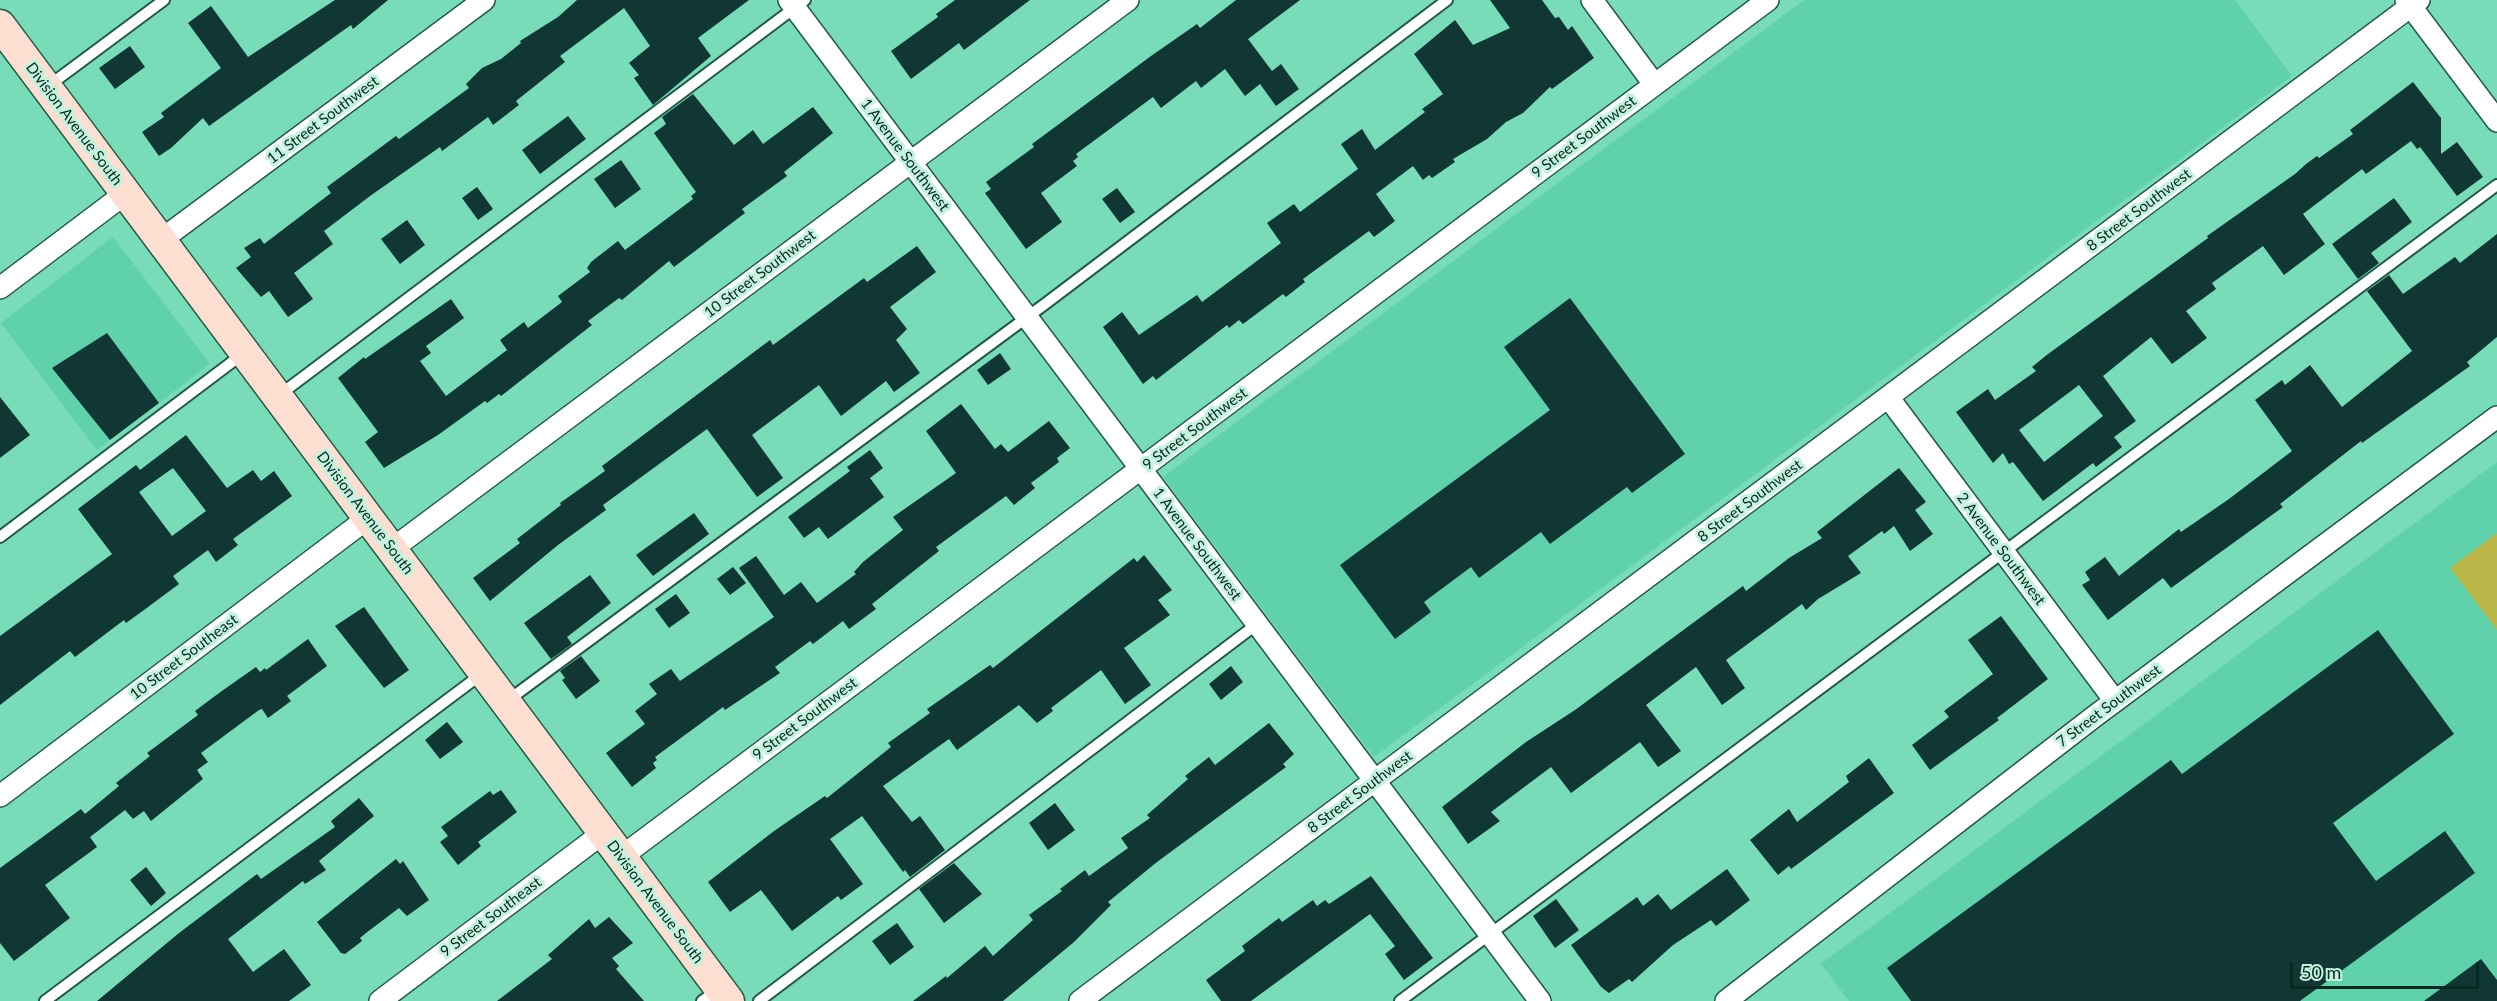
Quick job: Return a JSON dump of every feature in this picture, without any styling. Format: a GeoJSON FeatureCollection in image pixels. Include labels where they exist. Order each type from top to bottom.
{"type":"FeatureCollection","features":[{"type":"Feature","properties":{"kind":"street","name":"11 Street Southwest"},"geometry":{"type":"LineString","coordinates":[[161,240],[484,0]]}},
{"type":"Feature","properties":{"kind":"street","name":"10 Street Southwest"},"geometry":{"type":"LineString","coordinates":[[392,549],[1128,0]]}},
{"type":"Feature","properties":{"kind":"street"},"geometry":{"type":"LineString","coordinates":[[1592,0],[1654,84]]}},
{"type":"Feature","properties":{"kind":"street","name":"9 Street Southwest"},"geometry":{"type":"LineString","coordinates":[[621,857],[1768,0]]}},
{"type":"Feature","properties":{"kind":"street"},"geometry":{"type":"LineString","coordinates":[[2412,2],[2497,121]]}},
{"type":"Feature","properties":{"kind":"street","name":"8 Street Southwest"},"geometry":{"type":"LineString","coordinates":[[1080,1001],[2412,2]]}},
{"type":"Feature","properties":{"kind":"street","name":"1 Avenue Southwest"},"geometry":{"type":"LineString","coordinates":[[796,3],[910,162],[1539,1001]]}},
{"type":"Feature","properties":{"kind":"street","name":"Division Avenue South"},"geometry":{"type":"LineString","coordinates":[[2,32],[126,193],[484,672],[621,857],[717,997]]}},
{"type":"Feature","properties":{"kind":"street"},"geometry":{"type":"LineString","coordinates":[[0,288],[126,193]]}},
{"type":"Feature","properties":{"kind":"street","name":"2 Avenue Southwest"},"geometry":{"type":"LineString","coordinates":[[1888,397],[2115,700]]}},
{"type":"Feature","properties":{"kind":"street","name":"7 Street Southwest"},"geometry":{"type":"LineString","coordinates":[[1726,1001],[2115,700],[2497,417]]}},
{"type":"Feature","properties":{"kind":"street","name":"10 Street Southeast"},"geometry":{"type":"LineString","coordinates":[[0,796],[368,518]]}},
{"type":"Feature","properties":{"kind":"street","name":"9 Street Southeast"},"geometry":{"type":"LineString","coordinates":[[380,1001],[603,833]]}},
{"type":"Feature","properties":{"kind":"lane"},"geometry":{"type":"LineString","coordinates":[[46,87],[164,0]]}},
{"type":"Feature","properties":{"kind":"lane"},"geometry":{"type":"LineString","coordinates":[[506,702],[1447,0]]}},
{"type":"Feature","properties":{"kind":"lane"},"geometry":{"type":"LineString","coordinates":[[277,396],[796,3]]}},
{"type":"Feature","properties":{"kind":"lane"},"geometry":{"type":"LineString","coordinates":[[1401,1001],[2497,185]]}},
{"type":"Feature","properties":{"kind":"lane"},"geometry":{"type":"LineString","coordinates":[[0,537],[245,352]]}},
{"type":"Feature","properties":{"kind":"lane"},"geometry":{"type":"LineString","coordinates":[[759,1001],[1257,624]]}},
{"type":"Feature","properties":{"kind":"lane"},"geometry":{"type":"LineString","coordinates":[[45,1001],[484,672]]}},
{"type":"Feature","properties":{"kind":"shaded area"},"geometry":{"type":"Polygon","coordinates":[[[1804,0],[2235,0],[2292,76],[1374,757],[1163,477],[1804,0]]]}},
{"type":"Feature","properties":{"kind":"shaded area"},"geometry":{"type":"Polygon","coordinates":[[[113,237],[210,364],[97,450],[1,323],[113,237]]]}},
{"type":"Feature","properties":{"kind":"shaded area"},"geometry":{"type":"Polygon","coordinates":[[[2497,462],[2497,1001],[1849,1001],[1821,964],[2497,462]]]}},
{"type":"Feature","properties":{"kind":"shaded area"},"geometry":{"type":"Polygon","coordinates":[[[2497,533],[2497,630],[2450,568],[2497,533]]]}},
{"type":"Feature","properties":{"kind":"building"},"geometry":{"type":"Polygon","coordinates":[[[335,0],[388,0],[353,29],[351,25],[209,126],[203,118],[159,156],[142,132],[164,117],[161,113],[221,68],[188,23],[211,6],[248,57],[335,0]]]}},
{"type":"Feature","properties":{"kind":"building"},"geometry":{"type":"Polygon","coordinates":[[[577,0],[749,0],[698,38],[711,56],[653,105],[634,78],[639,75],[629,63],[650,46],[624,8],[560,56],[565,62],[516,101],[519,105],[493,125],[488,117],[442,151],[440,147],[324,231],[333,244],[294,273],[313,299],[288,317],[269,291],[261,297],[236,268],[251,257],[244,248],[260,238],[264,244],[331,193],[327,187],[396,136],[399,139],[469,88],[466,84],[482,68],[501,59],[521,43],[520,41],[558,17],[577,0]]]}},
{"type":"Feature","properties":{"kind":"building"},"geometry":{"type":"Polygon","coordinates":[[[955,0],[1030,0],[964,50],[959,43],[911,79],[891,51],[938,17],[936,14],[955,0]]]}},
{"type":"Feature","properties":{"kind":"building"},"geometry":{"type":"Polygon","coordinates":[[[1236,0],[1300,0],[1248,39],[1272,71],[1281,64],[1299,89],[1276,106],[1260,84],[1245,96],[1225,69],[1201,88],[1196,81],[1161,108],[1153,97],[1076,154],[1078,157],[1073,161],[1077,166],[1041,193],[1062,222],[1026,249],[985,193],[991,189],[986,182],[1034,147],[1032,144],[1151,56],[1197,24],[1200,28],[1236,0]]]}},
{"type":"Feature","properties":{"kind":"building"},"geometry":{"type":"Polygon","coordinates":[[[1490,0],[1542,0],[1555,18],[1559,17],[1568,30],[1572,26],[1594,58],[1552,89],[1550,87],[1523,113],[1506,122],[1487,139],[1453,159],[1455,162],[1432,178],[1429,175],[1423,180],[1413,166],[1376,194],[1395,221],[1374,237],[1369,231],[1303,279],[1305,282],[1286,297],[1283,294],[1243,324],[1239,320],[1229,328],[1227,325],[1156,380],[1153,376],[1143,384],[1103,327],[1122,312],[1139,335],[1197,295],[1202,302],[1281,243],[1267,223],[1294,204],[1300,212],[1358,169],[1341,144],[1362,129],[1375,150],[1425,112],[1422,109],[1443,94],[1414,54],[1455,20],[1473,45],[1510,28],[1490,0]]]}},
{"type":"Feature","properties":{"kind":"building"},"geometry":{"type":"Polygon","coordinates":[[[130,46],[145,67],[115,89],[99,68],[130,46]]]}},
{"type":"Feature","properties":{"kind":"building"},"geometry":{"type":"Polygon","coordinates":[[[2413,82],[2441,118],[2441,154],[2457,142],[2483,177],[2457,196],[2420,147],[2417,149],[2411,141],[2366,174],[2362,169],[2303,214],[2325,244],[2284,275],[2263,246],[2212,283],[2216,289],[2186,311],[2207,338],[2172,364],[2151,337],[2103,376],[2136,421],[2114,437],[2122,447],[2096,467],[2093,463],[2043,501],[2013,462],[2009,464],[2003,453],[1993,463],[1956,412],[1988,389],[1995,400],[2036,371],[2032,367],[2048,354],[2317,156],[2319,158],[2353,134],[2350,130],[2413,82]],[[2079,385],[2019,430],[2044,462],[2103,416],[2079,385]]]}},
{"type":"Feature","properties":{"kind":"building"},"geometry":{"type":"Polygon","coordinates":[[[693,94],[734,145],[753,130],[763,144],[813,107],[833,133],[784,172],[787,176],[742,209],[745,213],[674,267],[669,261],[622,300],[619,298],[588,321],[592,325],[501,396],[499,394],[487,403],[485,401],[438,435],[384,468],[365,442],[378,432],[338,378],[364,357],[365,359],[451,299],[464,318],[426,346],[431,353],[420,361],[446,396],[507,350],[500,340],[524,322],[528,328],[562,302],[558,296],[590,272],[587,268],[591,262],[618,241],[625,250],[693,199],[691,196],[696,192],[654,133],[666,124],[662,117],[693,94]]]}},
{"type":"Feature","properties":{"kind":"building"},"geometry":{"type":"Polygon","coordinates":[[[568,116],[586,139],[540,174],[522,150],[568,116]]]}},
{"type":"Feature","properties":{"kind":"building"},"geometry":{"type":"Polygon","coordinates":[[[621,160],[641,189],[615,208],[594,179],[621,160]]]}},
{"type":"Feature","properties":{"kind":"building"},"geometry":{"type":"Polygon","coordinates":[[[477,187],[493,209],[478,220],[462,198],[477,187]]]}},
{"type":"Feature","properties":{"kind":"building"},"geometry":{"type":"Polygon","coordinates":[[[1117,188],[1135,212],[1120,223],[1102,199],[1117,188]]]}},
{"type":"Feature","properties":{"kind":"building"},"geometry":{"type":"Polygon","coordinates":[[[2394,198],[2412,222],[2371,253],[2379,263],[2358,279],[2332,244],[2394,198]]]}},
{"type":"Feature","properties":{"kind":"building"},"geometry":{"type":"Polygon","coordinates":[[[407,220],[425,245],[400,264],[381,239],[407,220]]]}},
{"type":"Feature","properties":{"kind":"building"},"geometry":{"type":"Polygon","coordinates":[[[2497,234],[2497,337],[2467,362],[2470,366],[2362,443],[2361,441],[2280,504],[2283,507],[2171,588],[2163,578],[2108,620],[2082,585],[2090,580],[2085,572],[2105,557],[2119,576],[2179,529],[2181,532],[2229,499],[2292,451],[2255,400],[2282,380],[2285,385],[2310,365],[2342,407],[2412,351],[2367,291],[2389,275],[2403,294],[2455,257],[2460,263],[2497,234]]]}},
{"type":"Feature","properties":{"kind":"building"},"geometry":{"type":"Polygon","coordinates":[[[917,246],[936,272],[890,307],[907,329],[896,340],[920,373],[894,392],[886,381],[841,416],[819,385],[752,435],[783,478],[757,497],[707,429],[603,505],[606,510],[558,545],[490,601],[473,578],[520,543],[517,539],[561,505],[560,503],[605,471],[602,466],[770,340],[773,345],[864,278],[867,282],[917,246]]]}},
{"type":"Feature","properties":{"kind":"building"},"geometry":{"type":"Polygon","coordinates":[[[1570,298],[1685,454],[1632,493],[1627,487],[1550,544],[1541,532],[1479,578],[1471,567],[1424,602],[1431,612],[1395,639],[1340,565],[1550,410],[1504,347],[1570,298]]]}},
{"type":"Feature","properties":{"kind":"building"},"geometry":{"type":"Polygon","coordinates":[[[107,333],[159,403],[110,440],[52,368],[107,333]]]}},
{"type":"Feature","properties":{"kind":"building"},"geometry":{"type":"Polygon","coordinates":[[[1000,353],[1011,369],[988,385],[977,370],[1000,353]]]}},
{"type":"Feature","properties":{"kind":"building"},"geometry":{"type":"Polygon","coordinates":[[[0,397],[30,435],[0,458],[0,397]]]}},
{"type":"Feature","properties":{"kind":"building"},"geometry":{"type":"Polygon","coordinates":[[[961,404],[995,449],[1001,444],[1008,452],[1049,421],[1070,448],[1057,458],[1059,462],[1031,483],[1035,488],[1014,505],[1006,496],[936,547],[939,551],[872,604],[876,609],[849,629],[843,621],[813,644],[810,641],[775,667],[780,673],[725,710],[723,707],[655,757],[657,760],[653,763],[656,768],[632,787],[606,753],[645,724],[635,711],[657,694],[649,684],[671,669],[680,681],[774,617],[739,568],[756,556],[784,595],[801,582],[817,603],[856,574],[854,572],[863,562],[903,530],[893,517],[956,473],[926,431],[961,404]]]}},
{"type":"Feature","properties":{"kind":"building"},"geometry":{"type":"Polygon","coordinates":[[[186,435],[227,488],[253,470],[261,481],[274,471],[292,496],[233,539],[238,545],[216,562],[208,550],[173,576],[179,584],[126,623],[124,620],[75,657],[70,651],[0,705],[0,636],[112,554],[78,509],[136,465],[140,470],[186,435]],[[173,468],[139,492],[172,536],[206,511],[173,468]]]}},
{"type":"Feature","properties":{"kind":"building"},"geometry":{"type":"Polygon","coordinates":[[[870,450],[883,468],[870,478],[884,497],[828,539],[819,527],[804,538],[788,517],[850,471],[847,467],[870,450]]]}},
{"type":"Feature","properties":{"kind":"building"},"geometry":{"type":"Polygon","coordinates":[[[1899,468],[1926,502],[1915,510],[1933,534],[1910,551],[1894,526],[1884,534],[1882,531],[1848,556],[1861,573],[1818,599],[1806,610],[1802,604],[1726,660],[1745,688],[1722,705],[1696,667],[1646,705],[1681,751],[1658,767],[1640,742],[1571,793],[1551,767],[1491,812],[1500,821],[1468,844],[1442,807],[1526,742],[1575,710],[1743,586],[1746,591],[1789,558],[1822,538],[1817,532],[1899,468]]]}},
{"type":"Feature","properties":{"kind":"building"},"geometry":{"type":"Polygon","coordinates":[[[694,513],[709,534],[653,576],[636,555],[694,513]]]}},
{"type":"Feature","properties":{"kind":"building"},"geometry":{"type":"Polygon","coordinates":[[[1144,555],[1172,590],[1158,600],[1170,615],[1124,648],[1151,685],[1125,704],[1101,670],[1051,708],[1053,711],[1037,723],[1019,705],[957,750],[949,739],[883,786],[912,822],[920,816],[945,850],[910,877],[905,870],[903,872],[862,816],[830,839],[863,884],[841,900],[838,896],[792,931],[761,890],[730,912],[708,882],[774,831],[825,796],[827,798],[891,747],[888,743],[930,713],[927,709],[990,665],[993,668],[1134,558],[1137,562],[1144,555]]]}},
{"type":"Feature","properties":{"kind":"building"},"geometry":{"type":"Polygon","coordinates":[[[733,567],[746,583],[730,595],[717,579],[733,567]]]}},
{"type":"Feature","properties":{"kind":"building"},"geometry":{"type":"Polygon","coordinates":[[[590,575],[611,603],[567,637],[572,644],[551,659],[524,623],[590,575]]]}},
{"type":"Feature","properties":{"kind":"building"},"geometry":{"type":"Polygon","coordinates":[[[676,594],[690,613],[669,628],[655,609],[676,594]]]}},
{"type":"Feature","properties":{"kind":"building"},"geometry":{"type":"Polygon","coordinates":[[[364,607],[409,670],[384,688],[335,626],[364,607]]]}},
{"type":"Feature","properties":{"kind":"building"},"geometry":{"type":"Polygon","coordinates":[[[2001,616],[2048,679],[1997,718],[1999,720],[1930,770],[1912,745],[1949,717],[1944,711],[1993,674],[1968,640],[2001,616]]]}},
{"type":"Feature","properties":{"kind":"building"},"geometry":{"type":"Polygon","coordinates":[[[2378,630],[2454,734],[2333,823],[2376,881],[2445,831],[2475,873],[2300,1001],[1911,1001],[1887,968],[2171,760],[2182,774],[2378,630]]]}},
{"type":"Feature","properties":{"kind":"building"},"geometry":{"type":"Polygon","coordinates":[[[308,639],[327,666],[287,696],[291,701],[268,718],[262,709],[259,710],[201,753],[208,762],[197,770],[203,779],[151,821],[144,811],[133,819],[125,810],[90,837],[97,847],[45,885],[70,918],[14,961],[0,943],[0,868],[81,809],[85,814],[119,786],[116,783],[150,756],[147,753],[198,715],[195,711],[219,693],[256,667],[260,672],[265,668],[266,670],[308,639]]]}},
{"type":"Feature","properties":{"kind":"building"},"geometry":{"type":"Polygon","coordinates":[[[581,656],[600,681],[576,699],[562,680],[565,678],[560,671],[581,656]]]}},
{"type":"Feature","properties":{"kind":"building"},"geometry":{"type":"Polygon","coordinates":[[[1231,666],[1243,682],[1221,700],[1209,684],[1231,666]]]}},
{"type":"Feature","properties":{"kind":"building"},"geometry":{"type":"Polygon","coordinates":[[[447,722],[463,742],[440,759],[425,740],[447,722]]]}},
{"type":"Feature","properties":{"kind":"building"},"geometry":{"type":"Polygon","coordinates":[[[1269,723],[1294,754],[1283,764],[1286,767],[1157,862],[1108,902],[1111,905],[1074,942],[1003,1001],[913,1001],[946,976],[947,978],[985,946],[993,956],[1033,920],[1029,915],[1062,891],[1060,889],[1085,870],[1089,876],[1128,848],[1121,838],[1150,818],[1147,815],[1188,779],[1185,776],[1209,757],[1215,765],[1269,723]]]}},
{"type":"Feature","properties":{"kind":"building"},"geometry":{"type":"Polygon","coordinates":[[[1869,758],[1894,793],[1791,869],[1789,866],[1778,875],[1750,840],[1789,809],[1797,822],[1849,782],[1846,776],[1869,758]]]}},
{"type":"Feature","properties":{"kind":"building"},"geometry":{"type":"Polygon","coordinates":[[[501,790],[517,812],[478,842],[481,846],[458,865],[440,842],[448,836],[441,827],[490,791],[493,795],[501,790]]]}},
{"type":"Feature","properties":{"kind":"building"},"geometry":{"type":"Polygon","coordinates":[[[359,798],[374,816],[319,861],[326,870],[305,884],[303,881],[228,939],[253,972],[284,949],[311,985],[289,1001],[97,1001],[179,933],[257,874],[261,879],[335,827],[331,821],[359,798]]]}},
{"type":"Feature","properties":{"kind":"building"},"geometry":{"type":"Polygon","coordinates":[[[1055,803],[1075,830],[1048,850],[1029,823],[1055,803]]]}},
{"type":"Feature","properties":{"kind":"building"},"geometry":{"type":"Polygon","coordinates":[[[396,859],[400,864],[403,861],[429,900],[407,916],[399,908],[360,938],[362,941],[345,954],[341,953],[317,922],[396,859]]]}},
{"type":"Feature","properties":{"kind":"building"},"geometry":{"type":"Polygon","coordinates":[[[954,863],[982,894],[944,923],[919,889],[954,863]]]}},
{"type":"Feature","properties":{"kind":"building"},"geometry":{"type":"Polygon","coordinates":[[[146,867],[166,893],[151,906],[130,880],[146,867]]]}},
{"type":"Feature","properties":{"kind":"building"},"geometry":{"type":"Polygon","coordinates":[[[1727,869],[1750,900],[1716,926],[1711,920],[1673,945],[1632,982],[1629,979],[1609,993],[1601,987],[1571,945],[1637,897],[1643,906],[1658,894],[1671,910],[1727,869]]]}},
{"type":"Feature","properties":{"kind":"building"},"geometry":{"type":"Polygon","coordinates":[[[1371,876],[1433,958],[1404,980],[1385,954],[1395,946],[1370,914],[1251,1001],[1221,1001],[1206,980],[1245,951],[1242,946],[1279,918],[1282,922],[1313,900],[1317,906],[1325,900],[1329,904],[1371,876]]]}},
{"type":"Feature","properties":{"kind":"building"},"geometry":{"type":"Polygon","coordinates":[[[1556,899],[1579,930],[1555,948],[1533,916],[1556,899]]]}},
{"type":"Feature","properties":{"kind":"building"},"geometry":{"type":"Polygon","coordinates":[[[609,917],[633,943],[612,958],[619,966],[616,969],[644,1001],[497,1001],[552,959],[548,955],[589,919],[595,928],[609,917]]]}},
{"type":"Feature","properties":{"kind":"building"},"geometry":{"type":"Polygon","coordinates":[[[897,923],[914,947],[890,965],[872,941],[897,923]]]}},
{"type":"Feature","properties":{"kind":"building"},"geometry":{"type":"Polygon","coordinates":[[[2481,959],[2497,980],[2497,1001],[2424,1001],[2481,959]]]}}]}
